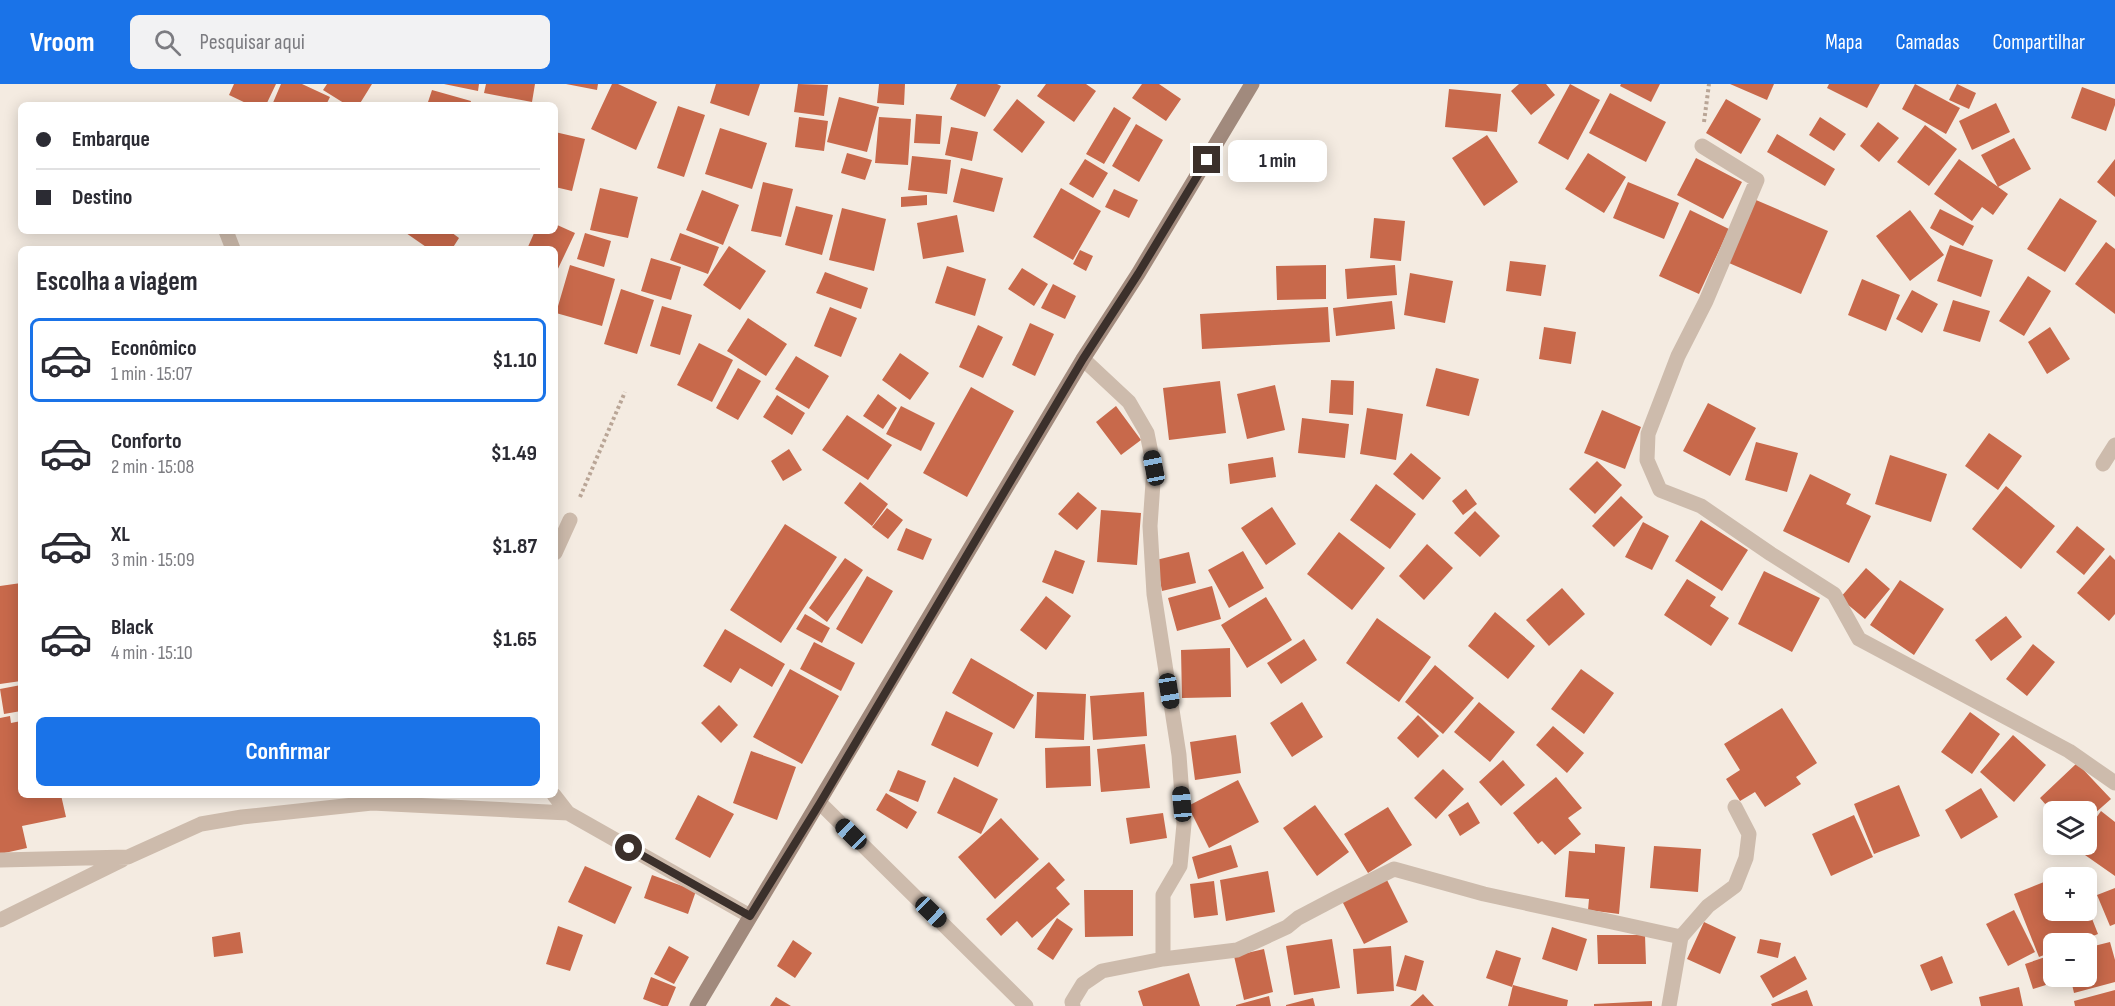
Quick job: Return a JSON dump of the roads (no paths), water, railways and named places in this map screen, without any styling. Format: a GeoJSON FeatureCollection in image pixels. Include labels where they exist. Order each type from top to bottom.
{"type":"FeatureCollection","features":[{"type":"Feature","properties":{"kind":"main road"},"geometry":{"type":"LineString","coordinates":[[697,1006],[1083,359],[1138,274],[1252,84]]}},
{"type":"Feature","properties":{"kind":"street"},"geometry":{"type":"LineString","coordinates":[[1702,146],[1757,180],[1706,301],[1678,356],[1648,434],[1647,460],[1660,490],[1701,506],[1834,594],[1859,639],[2069,751],[2115,783]]}},
{"type":"Feature","properties":{"kind":"street"},"geometry":{"type":"LineString","coordinates":[[1083,359],[1129,402],[1147,433],[1154,468],[1150,526],[1154,594],[1179,755],[1184,824],[1180,866],[1163,895],[1163,959]]}},
{"type":"Feature","properties":{"kind":"street"},"geometry":{"type":"LineString","coordinates":[[2103,464],[2115,445]]}},
{"type":"Feature","properties":{"kind":"street"},"geometry":{"type":"LineString","coordinates":[[558,546],[570,520]]}},
{"type":"Feature","properties":{"kind":"street"},"geometry":{"type":"LineString","coordinates":[[556,798],[568,813],[750,916]]}},
{"type":"Feature","properties":{"kind":"street"},"geometry":{"type":"LineString","coordinates":[[0,920],[201,824],[242,817],[372,803],[568,813]]}},
{"type":"Feature","properties":{"kind":"street"},"geometry":{"type":"LineString","coordinates":[[820,803],[1026,1006]]}},
{"type":"Feature","properties":{"kind":"street"},"geometry":{"type":"LineString","coordinates":[[1669,1006],[1681,937],[1708,906],[1735,886],[1746,858],[1749,834],[1735,807]]}},
{"type":"Feature","properties":{"kind":"street"},"geometry":{"type":"LineString","coordinates":[[0,860],[128,857]]}},
{"type":"Feature","properties":{"kind":"street"},"geometry":{"type":"LineString","coordinates":[[1073,1006],[1072,1002],[1083,984],[1102,971],[1163,959],[1237,951],[1287,927],[1298,918],[1394,869],[1484,894],[1681,937]]}}]}
